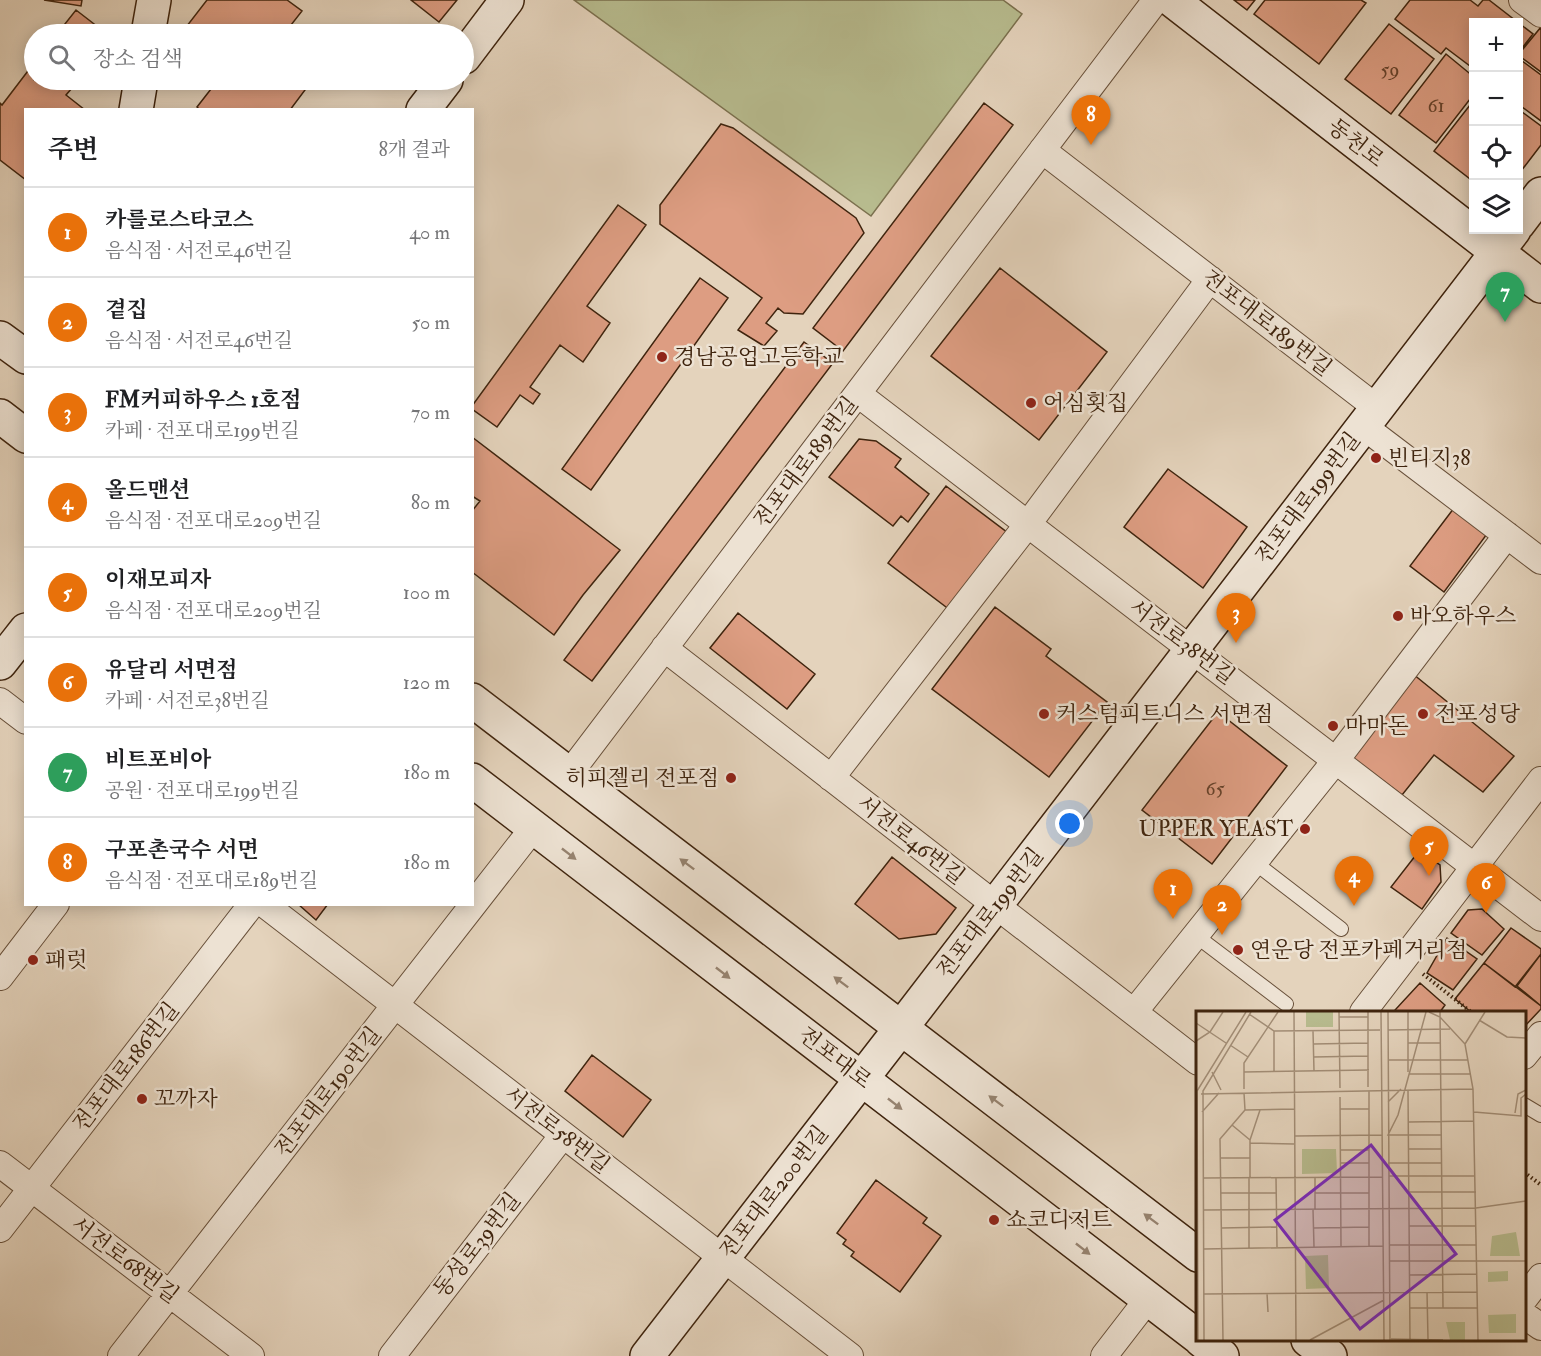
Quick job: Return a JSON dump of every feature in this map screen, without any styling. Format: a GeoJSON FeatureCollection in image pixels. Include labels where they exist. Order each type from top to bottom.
{"type":"FeatureCollection","features":[{"type":"Feature","properties":{"kind":"main road"},"geometry":{"type":"LineString","coordinates":[[150,24],[154,0]]}},
{"type":"Feature","properties":{"kind":"main road"},"geometry":{"type":"LineString","coordinates":[[474,44],[507,0]]}},
{"type":"Feature","properties":{"kind":"main road","name":"동천로"},"geometry":{"type":"LineString","coordinates":[[1172,0],[1505,241],[1541,286]]}},
{"type":"Feature","properties":{"kind":"main road"},"geometry":{"type":"LineString","coordinates":[[136,108],[139,90]]}},
{"type":"Feature","properties":{"kind":"main road"},"geometry":{"type":"LineString","coordinates":[[425,108],[438,90]]}},
{"type":"Feature","properties":{"kind":"main road"},"geometry":{"type":"LineString","coordinates":[[1523,217],[1541,194]]}},
{"type":"Feature","properties":{"kind":"main road","name":"전포대로199번길"},"geometry":{"type":"LineString","coordinates":[[902,1028],[1505,241]]}},
{"type":"Feature","properties":{"kind":"main road"},"geometry":{"type":"LineString","coordinates":[[0,338],[24,356]]}},
{"type":"Feature","properties":{"kind":"main road"},"geometry":{"type":"LineString","coordinates":[[0,417],[24,435]]}},
{"type":"Feature","properties":{"kind":"main road"},"geometry":{"type":"LineString","coordinates":[[0,663],[24,633]]}},
{"type":"Feature","properties":{"kind":"main road"},"geometry":{"type":"LineString","coordinates":[[474,702],[902,1028],[1193,1243]]}},
{"type":"Feature","properties":{"kind":"main road","name":"전포대로"},"geometry":{"type":"LineString","coordinates":[[474,782],[1196,1336]]}},
{"type":"Feature","properties":{"kind":"main road","name":"전포대로200번길"},"geometry":{"type":"LineString","coordinates":[[647,1356],[902,1028]]}},
{"type":"Feature","properties":{"kind":"main road","name":"전포대로"},"geometry":{"type":"LineString","coordinates":[[1203,1341],[1222,1356]]}},
{"type":"Feature","properties":{"kind":"main road"},"geometry":{"type":"LineString","coordinates":[[1309,1341],[1330,1356]]}},
{"type":"Feature","properties":{"kind":"street","name":"전포대로189번길"},"geometry":{"type":"LineString","coordinates":[[569,774],[1156,0]]}},
{"type":"Feature","properties":{"kind":"street"},"geometry":{"type":"LineString","coordinates":[[1522,0],[1541,14]]}},
{"type":"Feature","properties":{"kind":"street","name":"전포대로189번길"},"geometry":{"type":"LineString","coordinates":[[1042,150],[1210,279],[1370,417]]}},
{"type":"Feature","properties":{"kind":"street"},"geometry":{"type":"LineString","coordinates":[[831,778],[1028,524],[1210,279]]}},
{"type":"Feature","properties":{"kind":"street","name":"서전로38번길"},"geometry":{"type":"LineString","coordinates":[[858,394],[1541,918]]}},
{"type":"Feature","properties":{"kind":"street","name":"전포대로199번길"},"geometry":{"type":"LineString","coordinates":[[1370,417],[1507,535],[1538,558]]}},
{"type":"Feature","properties":{"kind":"street"},"geometry":{"type":"LineString","coordinates":[[1134,1012],[1336,760],[1507,535]]}},
{"type":"Feature","properties":{"kind":"street","name":"서전로46번길"},"geometry":{"type":"LineString","coordinates":[[664,648],[1196,1061]]}},
{"type":"Feature","properties":{"kind":"street"},"geometry":{"type":"LineString","coordinates":[[0,701],[24,719]]}},
{"type":"Feature","properties":{"kind":"street"},"geometry":{"type":"LineString","coordinates":[[1364,1011],[1541,780]]}},
{"type":"Feature","properties":{"kind":"street","name":"전포대로190번길"},"geometry":{"type":"LineString","coordinates":[[474,904],[534,827]]}},
{"type":"Feature","properties":{"kind":"street"},"geometry":{"type":"LineString","coordinates":[[0,978],[54,906]]}},
{"type":"Feature","properties":{"kind":"street","name":"전포대로186번길"},"geometry":{"type":"LineString","coordinates":[[0,1229],[250,906]]}},
{"type":"Feature","properties":{"kind":"street","name":"서전로58번길"},"geometry":{"type":"LineString","coordinates":[[267,906],[850,1356]]}},
{"type":"Feature","properties":{"kind":"street","name":"전포대로190번길"},"geometry":{"type":"LineString","coordinates":[[122,1356],[472,906]]}},
{"type":"Feature","properties":{"kind":"street"},"geometry":{"type":"LineString","coordinates":[[1526,1054],[1541,1035]]}},
{"type":"Feature","properties":{"kind":"street","name":"동성로39번길"},"geometry":{"type":"LineString","coordinates":[[392,1356],[562,1135]]}},
{"type":"Feature","properties":{"kind":"street","name":"서전로68번길"},"geometry":{"type":"LineString","coordinates":[[0,1164],[251,1356]]}},
{"type":"Feature","properties":{"kind":"street"},"geometry":{"type":"LineString","coordinates":[[1526,1296],[1541,1277]]}},
{"type":"Feature","properties":{"kind":"street"},"geometry":{"type":"LineString","coordinates":[[1104,1356],[1148,1299]]}},
{"type":"Feature","properties":{"kind":"street"},"geometry":{"type":"LineString","coordinates":[[1526,1316],[1541,1327]]}},
{"type":"Feature","properties":{"kind":"lane"},"geometry":{"type":"LineString","coordinates":[[1254,862],[1341,929]]}},
{"type":"Feature","properties":{"kind":"lane"},"geometry":{"type":"LineString","coordinates":[[1195,935],[1286,1004]]}},
{"type":"Feature","properties":{"kind":"lane"},"geometry":{"type":"LineString","coordinates":[[1526,1106],[1541,1115]]}},
{"type":"Feature","properties":{"kind":"path"},"geometry":{"type":"LineString","coordinates":[[1404,959],[1470,1011]]}},
{"type":"Feature","properties":{"kind":"path"},"geometry":{"type":"LineString","coordinates":[[1526,1174],[1541,1185]]}},
{"type":"Feature","properties":{"kind":"green space"},"geometry":{"type":"Polygon","coordinates":[[[574,0],[1003,0],[1022,14],[871,216],[574,0]]]}},
{"type":"Feature","properties":{"kind":"building"},"geometry":{"type":"Polygon","coordinates":[[[44,0],[82,0],[81,6],[44,0]]]}},
{"type":"Feature","properties":{"kind":"building"},"geometry":{"type":"Polygon","coordinates":[[[207,0],[287,0],[302,11],[292,24],[188,24],[207,0]]]}},
{"type":"Feature","properties":{"kind":"building"},"geometry":{"type":"Polygon","coordinates":[[[411,0],[457,0],[439,22],[411,0]]]}},
{"type":"Feature","properties":{"kind":"building"},"geometry":{"type":"Polygon","coordinates":[[[1234,0],[1255,0],[1247,10],[1234,0]]]}},
{"type":"Feature","properties":{"kind":"building"},"geometry":{"type":"Polygon","coordinates":[[[1265,0],[1361,0],[1366,3],[1319,64],[1254,14],[1265,0]]]}},
{"type":"Feature","properties":{"kind":"building"},"geometry":{"type":"Polygon","coordinates":[[[1410,0],[1470,0],[1478,6],[1483,0],[1489,0],[1512,18],[1469,18],[1469,65],[1446,48],[1441,54],[1395,19],[1410,0]]]}},
{"type":"Feature","properties":{"kind":"building"},"geometry":{"type":"Polygon","coordinates":[[[76,10],[94,24],[65,24],[76,10]]]}},
{"type":"Feature","properties":{"kind":"building"},"geometry":{"type":"Polygon","coordinates":[[[1389,24],[1434,59],[1391,114],[1345,79],[1389,24]]]}},
{"type":"Feature","properties":{"kind":"building"},"geometry":{"type":"Polygon","coordinates":[[[1523,26],[1533,34],[1523,47],[1523,26]]]}},
{"type":"Feature","properties":{"kind":"building"},"geometry":{"type":"Polygon","coordinates":[[[1541,27],[1541,72],[1523,59],[1523,49],[1541,27]]]}},
{"type":"Feature","properties":{"kind":"building"},"geometry":{"type":"Polygon","coordinates":[[[1446,54],[1469,73],[1469,100],[1436,143],[1399,115],[1446,54]]]}},
{"type":"Feature","properties":{"kind":"building"},"geometry":{"type":"Polygon","coordinates":[[[1523,62],[1541,75],[1541,121],[1523,108],[1523,62]]]}},
{"type":"Feature","properties":{"kind":"building"},"geometry":{"type":"Polygon","coordinates":[[[24,76],[24,90],[70,90],[66,95],[82,108],[24,108],[24,178],[0,160],[0,103],[2,105],[24,76]]]}},
{"type":"Feature","properties":{"kind":"building"},"geometry":{"type":"Polygon","coordinates":[[[210,90],[305,90],[292,108],[197,107],[210,90]]]}},
{"type":"Feature","properties":{"kind":"building"},"geometry":{"type":"Polygon","coordinates":[[[984,103],[1013,125],[843,351],[813,328],[984,103]]]}},
{"type":"Feature","properties":{"kind":"building"},"geometry":{"type":"Polygon","coordinates":[[[1469,106],[1469,178],[1434,151],[1469,106]]]}},
{"type":"Feature","properties":{"kind":"building"},"geometry":{"type":"Polygon","coordinates":[[[1523,113],[1541,126],[1541,145],[1523,168],[1523,113]]]}},
{"type":"Feature","properties":{"kind":"building"},"geometry":{"type":"Polygon","coordinates":[[[721,124],[733,128],[856,218],[864,233],[803,314],[784,313],[778,308],[766,323],[777,331],[764,346],[738,330],[762,298],[660,224],[660,205],[721,124]]]}},
{"type":"Feature","properties":{"kind":"building"},"geometry":{"type":"Polygon","coordinates":[[[618,205],[646,225],[587,306],[610,323],[583,362],[560,345],[530,387],[540,394],[533,404],[520,395],[497,427],[474,410],[474,403],[618,205]]]}},
{"type":"Feature","properties":{"kind":"building"},"geometry":{"type":"Polygon","coordinates":[[[1000,268],[1107,352],[1039,440],[931,356],[1000,268]]]}},
{"type":"Feature","properties":{"kind":"building"},"geometry":{"type":"Polygon","coordinates":[[[700,278],[728,298],[591,490],[562,469],[700,278]]]}},
{"type":"Feature","properties":{"kind":"building"},"geometry":{"type":"Polygon","coordinates":[[[804,342],[833,363],[592,681],[564,660],[804,342]]]}},
{"type":"Feature","properties":{"kind":"building"},"geometry":{"type":"Polygon","coordinates":[[[474,439],[620,550],[554,635],[474,574],[474,508],[480,501],[474,497],[474,439]]]}},
{"type":"Feature","properties":{"kind":"building"},"geometry":{"type":"Polygon","coordinates":[[[859,439],[876,441],[901,459],[895,467],[929,494],[908,522],[901,516],[893,526],[829,477],[859,439]]]}},
{"type":"Feature","properties":{"kind":"building"},"geometry":{"type":"Polygon","coordinates":[[[1168,469],[1247,527],[1203,588],[1124,527],[1168,469]]]}},
{"type":"Feature","properties":{"kind":"building"},"geometry":{"type":"Polygon","coordinates":[[[946,486],[1008,533],[950,610],[888,563],[946,486]]]}},
{"type":"Feature","properties":{"kind":"building"},"geometry":{"type":"Polygon","coordinates":[[[1454,508],[1487,534],[1444,592],[1410,566],[1454,508]]]}},
{"type":"Feature","properties":{"kind":"building"},"geometry":{"type":"Polygon","coordinates":[[[995,607],[1051,649],[1046,656],[1107,702],[1049,777],[932,689],[995,607]]]}},
{"type":"Feature","properties":{"kind":"building"},"geometry":{"type":"Polygon","coordinates":[[[738,613],[815,674],[787,709],[710,648],[738,613]]]}},
{"type":"Feature","properties":{"kind":"building","name":"전포성당"},"geometry":{"type":"Polygon","coordinates":[[[1413,674],[1514,756],[1483,792],[1434,755],[1402,795],[1350,756],[1413,674]]]}},
{"type":"Feature","properties":{"kind":"building"},"geometry":{"type":"Polygon","coordinates":[[[1218,712],[1287,766],[1212,864],[1142,810],[1218,712]]]}},
{"type":"Feature","properties":{"kind":"building"},"geometry":{"type":"Polygon","coordinates":[[[1419,851],[1440,865],[1441,882],[1422,909],[1391,887],[1419,851]]]}},
{"type":"Feature","properties":{"kind":"building"},"geometry":{"type":"Polygon","coordinates":[[[892,857],[956,908],[936,934],[899,939],[855,904],[892,857]]]}},
{"type":"Feature","properties":{"kind":"building"},"geometry":{"type":"Polygon","coordinates":[[[300,906],[326,906],[316,920],[300,906]]]}},
{"type":"Feature","properties":{"kind":"building"},"geometry":{"type":"Polygon","coordinates":[[[1482,909],[1504,929],[1482,955],[1451,933],[1468,910],[1482,909]]]}},
{"type":"Feature","properties":{"kind":"building"},"geometry":{"type":"Polygon","coordinates":[[[1511,928],[1541,949],[1541,954],[1515,987],[1484,963],[1511,928]]]}},
{"type":"Feature","properties":{"kind":"building"},"geometry":{"type":"Polygon","coordinates":[[[1447,938],[1477,959],[1453,990],[1427,973],[1447,938]]]}},
{"type":"Feature","properties":{"kind":"building"},"geometry":{"type":"Polygon","coordinates":[[[1541,954],[1541,1006],[1517,986],[1541,954]]]}},
{"type":"Feature","properties":{"kind":"building"},"geometry":{"type":"Polygon","coordinates":[[[1484,963],[1541,1006],[1541,1009],[1526,1025],[1526,1011],[1470,1011],[1455,999],[1484,963]]]}},
{"type":"Feature","properties":{"kind":"building"},"geometry":{"type":"Polygon","coordinates":[[[1420,983],[1445,1005],[1441,1011],[1395,1010],[1420,983]]]}},
{"type":"Feature","properties":{"kind":"building"},"geometry":{"type":"Polygon","coordinates":[[[592,1055],[651,1100],[623,1137],[565,1091],[592,1055]]]}},
{"type":"Feature","properties":{"kind":"building"},"geometry":{"type":"Polygon","coordinates":[[[876,1180],[927,1218],[923,1223],[941,1236],[900,1292],[851,1256],[854,1252],[843,1244],[846,1240],[837,1233],[876,1180]]]}},
{"type":"Feature","properties":{"kind":"place","name":"구포촌국수 서면"},"geometry":{"type":"Point","coordinates":[1091,145]}},
{"type":"Feature","properties":{"kind":"place","name":"비트포비아"},"geometry":{"type":"Point","coordinates":[1505,322]}},
{"type":"Feature","properties":{"kind":"place","name":"경남공업고등학교"},"geometry":{"type":"Point","coordinates":[662,357]}},
{"type":"Feature","properties":{"kind":"place","name":"어심횟집"},"geometry":{"type":"Point","coordinates":[1031,403]}},
{"type":"Feature","properties":{"kind":"place","name":"빈티지38"},"geometry":{"type":"Point","coordinates":[1376,458]}},
{"type":"Feature","properties":{"kind":"place","name":"바오하우스"},"geometry":{"type":"Point","coordinates":[1398,616]}},
{"type":"Feature","properties":{"kind":"place","name":"FM커피하우스 1호점"},"geometry":{"type":"Point","coordinates":[1236,643]}},
{"type":"Feature","properties":{"kind":"place","name":"커스텀피트니스 서면점"},"geometry":{"type":"Point","coordinates":[1044,714]}},
{"type":"Feature","properties":{"kind":"place","name":"전포성당"},"geometry":{"type":"Point","coordinates":[1423,714]}},
{"type":"Feature","properties":{"kind":"place","name":"마마돈"},"geometry":{"type":"Point","coordinates":[1333,726]}},
{"type":"Feature","properties":{"kind":"place","name":"히피젤리 전포점"},"geometry":{"type":"Point","coordinates":[731,778]}},
{"type":"Feature","properties":{"kind":"place","name":"UPPER YEAST"},"geometry":{"type":"Point","coordinates":[1305,829]}},
{"type":"Feature","properties":{"kind":"place","name":"이재모피자"},"geometry":{"type":"Point","coordinates":[1429,876]}},
{"type":"Feature","properties":{"kind":"place","name":"올드맨션"},"geometry":{"type":"Point","coordinates":[1354,906]}},
{"type":"Feature","properties":{"kind":"place","name":"유달리 서면점"},"geometry":{"type":"Point","coordinates":[1486,913]}},
{"type":"Feature","properties":{"kind":"place","name":"카를로스타코스"},"geometry":{"type":"Point","coordinates":[1173,919]}},
{"type":"Feature","properties":{"kind":"place","name":"곁집"},"geometry":{"type":"Point","coordinates":[1222,935]}},
{"type":"Feature","properties":{"kind":"place","name":"연운당 전포카페거리점"},"geometry":{"type":"Point","coordinates":[1238,950]}},
{"type":"Feature","properties":{"kind":"place","name":"패럿"},"geometry":{"type":"Point","coordinates":[33,960]}},
{"type":"Feature","properties":{"kind":"place","name":"꼬까자"},"geometry":{"type":"Point","coordinates":[142,1099]}},
{"type":"Feature","properties":{"kind":"place","name":"쇼코디저트"},"geometry":{"type":"Point","coordinates":[994,1220]}}]}
